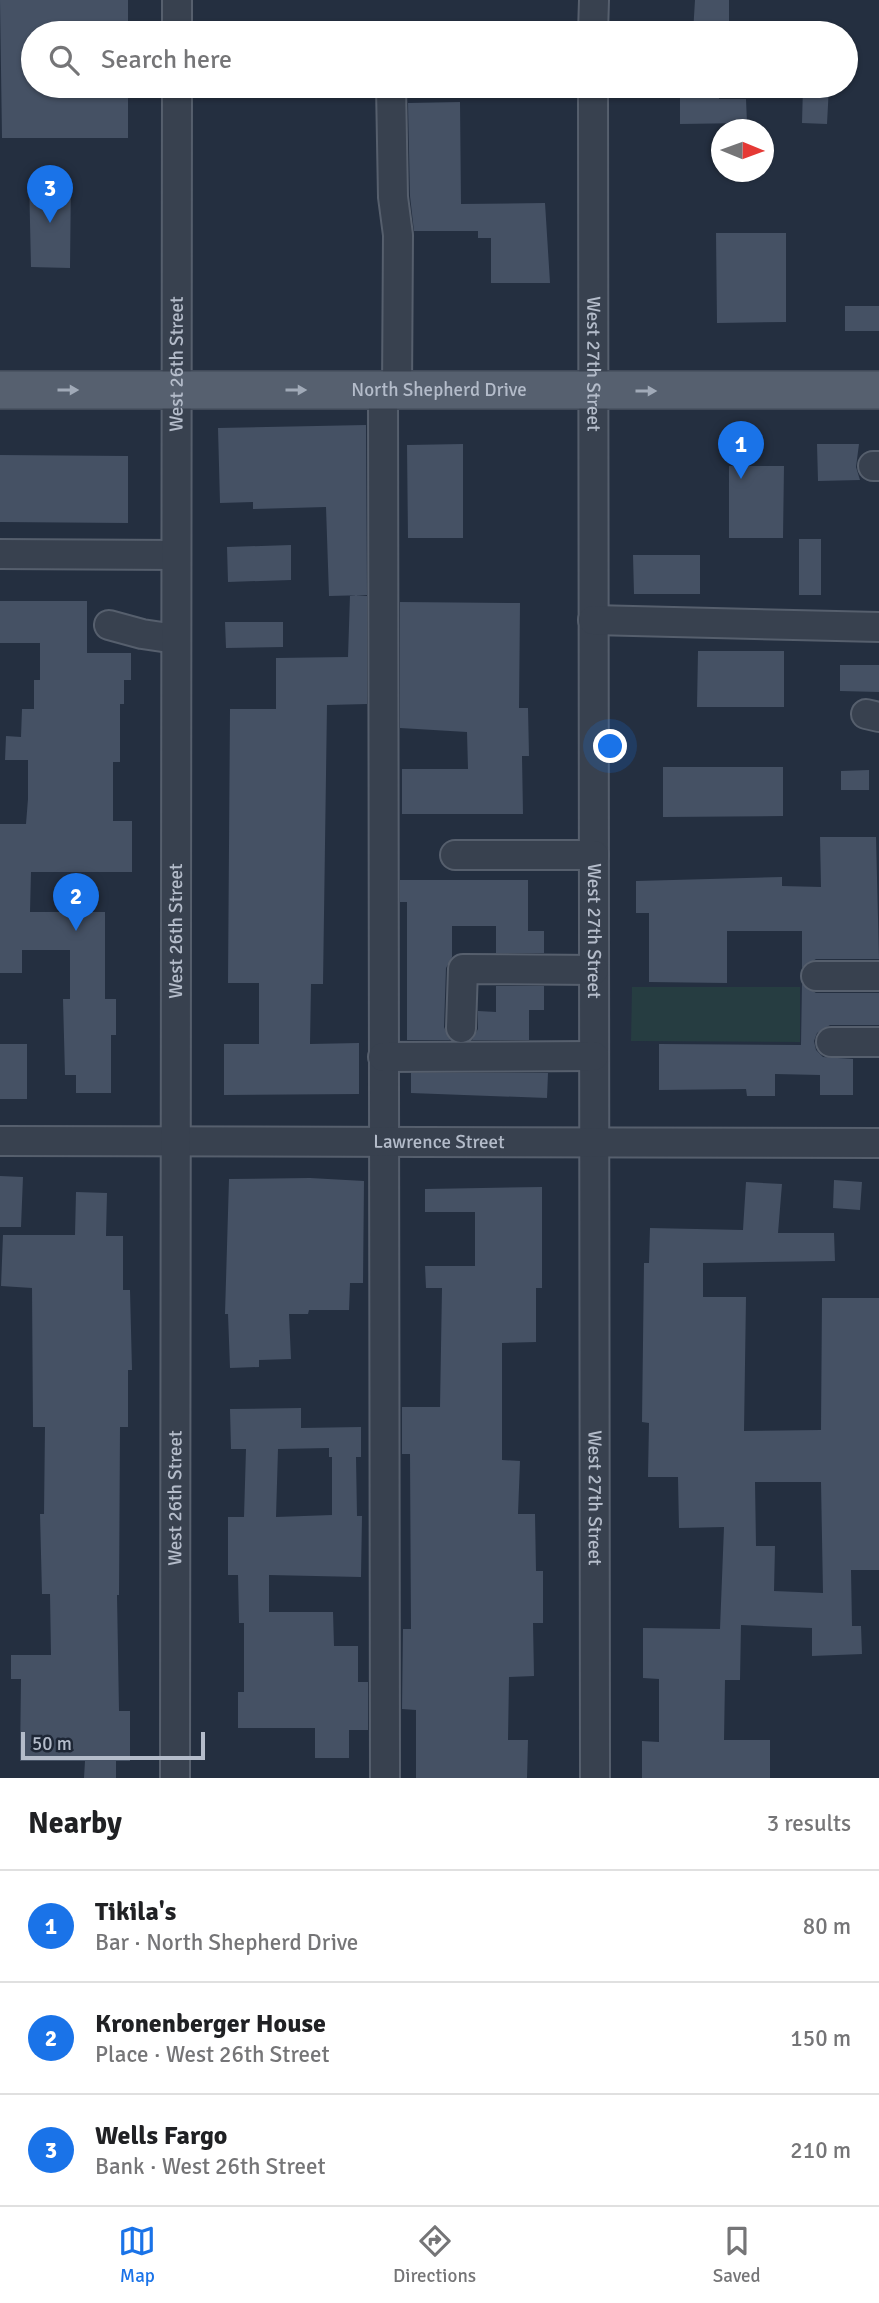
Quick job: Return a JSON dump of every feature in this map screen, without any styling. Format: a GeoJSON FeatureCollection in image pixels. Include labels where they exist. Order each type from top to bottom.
{"type":"FeatureCollection","features":[{"type":"Feature","properties":{"kind":"main road","name":"North Shepherd Drive"},"geometry":{"type":"LineString","coordinates":[[0,390],[879,390]]}},
{"type":"Feature","properties":{"kind":"street"},"geometry":{"type":"LineString","coordinates":[[177,0],[177,21]]}},
{"type":"Feature","properties":{"kind":"street"},"geometry":{"type":"LineString","coordinates":[[593,21],[594,0]]}},
{"type":"Feature","properties":{"kind":"street","name":"West 26th Street"},"geometry":{"type":"LineString","coordinates":[[175,1778],[177,98]]}},
{"type":"Feature","properties":{"kind":"street"},"geometry":{"type":"LineString","coordinates":[[385,1778],[383,1057],[390,390],[398,234],[393,197],[391,98]]}},
{"type":"Feature","properties":{"kind":"street","name":"West 27th Street"},"geometry":{"type":"LineString","coordinates":[[593,98],[594,1778]]}},
{"type":"Feature","properties":{"kind":"street"},"geometry":{"type":"LineString","coordinates":[[0,554],[176,555]]}},
{"type":"Feature","properties":{"kind":"street"},"geometry":{"type":"LineString","coordinates":[[593,620],[879,626]]}},
{"type":"Feature","properties":{"kind":"street"},"geometry":{"type":"LineString","coordinates":[[109,625],[176,639]]}},
{"type":"Feature","properties":{"kind":"street"},"geometry":{"type":"LineString","coordinates":[[455,855],[593,855]]}},
{"type":"Feature","properties":{"kind":"street"},"geometry":{"type":"LineString","coordinates":[[461,1028],[463,969],[594,970]]}},
{"type":"Feature","properties":{"kind":"street"},"geometry":{"type":"LineString","coordinates":[[816,976],[879,976]]}},
{"type":"Feature","properties":{"kind":"street"},"geometry":{"type":"LineString","coordinates":[[831,1042],[879,1042]]}},
{"type":"Feature","properties":{"kind":"street"},"geometry":{"type":"LineString","coordinates":[[383,1057],[594,1056]]}},
{"type":"Feature","properties":{"kind":"street","name":"Lawrence Street"},"geometry":{"type":"LineString","coordinates":[[0,1141],[879,1143]]}},
{"type":"Feature","properties":{"kind":"green space"},"geometry":{"type":"Polygon","coordinates":[[[632,987],[800,987],[800,1042],[631,1041],[632,987]]]}},
{"type":"Feature","properties":{"kind":"building"},"geometry":{"type":"Polygon","coordinates":[[[0,0],[128,0],[128,21],[21,21],[21,98],[128,98],[128,138],[2,138],[0,0]]]}},
{"type":"Feature","properties":{"kind":"building"},"geometry":{"type":"Polygon","coordinates":[[[695,0],[729,0],[729,21],[694,21],[695,0]]]}},
{"type":"Feature","properties":{"kind":"building"},"geometry":{"type":"Polygon","coordinates":[[[680,98],[746,99],[747,119],[711,119],[711,124],[680,124],[680,98]]]}},
{"type":"Feature","properties":{"kind":"building"},"geometry":{"type":"Polygon","coordinates":[[[803,98],[828,98],[827,124],[802,123],[803,98]]]}},
{"type":"Feature","properties":{"kind":"building"},"geometry":{"type":"Polygon","coordinates":[[[460,102],[461,204],[545,203],[550,283],[491,283],[491,238],[478,238],[478,231],[414,231],[410,196],[408,103],[460,102]]]}},
{"type":"Feature","properties":{"kind":"building"},"geometry":{"type":"Polygon","coordinates":[[[29,178],[71,178],[70,268],[31,267],[29,178]]]}},
{"type":"Feature","properties":{"kind":"building"},"geometry":{"type":"Polygon","coordinates":[[[716,233],[786,233],[786,322],[717,323],[716,233]]]}},
{"type":"Feature","properties":{"kind":"building"},"geometry":{"type":"Polygon","coordinates":[[[845,306],[879,306],[879,331],[845,331],[845,306]]]}},
{"type":"Feature","properties":{"kind":"building"},"geometry":{"type":"Polygon","coordinates":[[[366,425],[367,595],[329,596],[326,507],[253,509],[253,502],[220,503],[218,428],[366,425]]]}},
{"type":"Feature","properties":{"kind":"building"},"geometry":{"type":"Polygon","coordinates":[[[463,444],[463,538],[408,538],[407,445],[463,444]]]}},
{"type":"Feature","properties":{"kind":"building"},"geometry":{"type":"Polygon","coordinates":[[[817,444],[859,444],[856,467],[860,480],[818,481],[817,444]]]}},
{"type":"Feature","properties":{"kind":"building"},"geometry":{"type":"Polygon","coordinates":[[[0,455],[128,456],[128,523],[0,522],[0,455]]]}},
{"type":"Feature","properties":{"kind":"building"},"geometry":{"type":"Polygon","coordinates":[[[729,466],[784,466],[783,538],[729,538],[729,466]]]}},
{"type":"Feature","properties":{"kind":"building"},"geometry":{"type":"Polygon","coordinates":[[[799,539],[821,539],[821,595],[799,595],[799,539]]]}},
{"type":"Feature","properties":{"kind":"building"},"geometry":{"type":"Polygon","coordinates":[[[291,545],[291,580],[228,582],[227,547],[291,545]]]}},
{"type":"Feature","properties":{"kind":"building"},"geometry":{"type":"Polygon","coordinates":[[[633,555],[700,555],[700,594],[634,594],[633,555]]]}},
{"type":"Feature","properties":{"kind":"building"},"geometry":{"type":"Polygon","coordinates":[[[350,595],[367,596],[367,704],[327,705],[323,984],[311,984],[310,1044],[359,1043],[359,1094],[224,1095],[224,1044],[259,1044],[259,983],[228,983],[230,709],[276,709],[276,658],[348,657],[350,595]]]}},
{"type":"Feature","properties":{"kind":"building"},"geometry":{"type":"Polygon","coordinates":[[[0,601],[87,601],[87,653],[131,653],[131,680],[124,680],[124,704],[120,704],[120,762],[113,762],[113,821],[132,821],[132,872],[31,872],[30,912],[105,912],[105,999],[116,999],[116,1035],[111,1035],[111,1093],[76,1093],[76,1075],[65,1075],[63,999],[70,999],[70,950],[22,950],[22,973],[0,973],[0,824],[26,824],[28,799],[28,760],[5,760],[6,736],[21,737],[22,709],[34,709],[34,680],[40,680],[40,643],[0,643],[0,601]]]}},
{"type":"Feature","properties":{"kind":"building"},"geometry":{"type":"Polygon","coordinates":[[[400,602],[520,603],[519,708],[528,708],[529,756],[522,756],[523,814],[402,814],[402,769],[468,769],[467,732],[400,728],[400,602]]]}},
{"type":"Feature","properties":{"kind":"building"},"geometry":{"type":"Polygon","coordinates":[[[225,622],[283,622],[283,647],[226,648],[225,622]]]}},
{"type":"Feature","properties":{"kind":"building"},"geometry":{"type":"Polygon","coordinates":[[[698,651],[784,651],[784,707],[697,707],[698,651]]]}},
{"type":"Feature","properties":{"kind":"building"},"geometry":{"type":"Polygon","coordinates":[[[840,665],[879,665],[879,692],[840,691],[840,665]]]}},
{"type":"Feature","properties":{"kind":"building"},"geometry":{"type":"Polygon","coordinates":[[[663,767],[783,767],[783,816],[663,817],[663,767]]]}},
{"type":"Feature","properties":{"kind":"building"},"geometry":{"type":"Polygon","coordinates":[[[869,770],[869,790],[841,790],[841,771],[869,770]]]}},
{"type":"Feature","properties":{"kind":"building"},"geometry":{"type":"Polygon","coordinates":[[[820,837],[876,837],[879,959],[816,959],[802,968],[802,931],[727,931],[727,983],[649,982],[649,913],[636,913],[636,881],[782,877],[782,886],[821,887],[820,837]]]}},
{"type":"Feature","properties":{"kind":"building"},"geometry":{"type":"Polygon","coordinates":[[[400,880],[528,880],[528,931],[544,931],[544,953],[496,953],[496,926],[452,926],[452,957],[446,968],[444,1027],[450,1040],[407,1040],[407,902],[400,902],[400,880]]]}},
{"type":"Feature","properties":{"kind":"building"},"geometry":{"type":"Polygon","coordinates":[[[802,984],[816,993],[879,993],[879,1025],[830,1025],[817,1033],[814,1041],[816,1050],[823,1057],[853,1059],[853,1095],[820,1095],[820,1075],[775,1074],[775,1096],[747,1096],[746,1089],[659,1090],[659,1044],[801,1045],[802,984]]]}},
{"type":"Feature","properties":{"kind":"building"},"geometry":{"type":"Polygon","coordinates":[[[496,986],[544,986],[544,1010],[529,1010],[529,1040],[472,1040],[478,1029],[478,1011],[496,1012],[496,986]]]}},
{"type":"Feature","properties":{"kind":"building"},"geometry":{"type":"Polygon","coordinates":[[[0,1044],[27,1044],[27,1099],[0,1099],[0,1044]]]}},
{"type":"Feature","properties":{"kind":"building"},"geometry":{"type":"Polygon","coordinates":[[[411,1073],[548,1073],[547,1098],[411,1093],[411,1073]]]}},
{"type":"Feature","properties":{"kind":"building"},"geometry":{"type":"Polygon","coordinates":[[[0,1176],[23,1177],[21,1227],[0,1227],[0,1176]]]}},
{"type":"Feature","properties":{"kind":"building"},"geometry":{"type":"Polygon","coordinates":[[[310,1178],[364,1181],[363,1283],[350,1283],[349,1310],[309,1310],[308,1314],[289,1314],[291,1359],[259,1360],[259,1367],[230,1368],[228,1314],[225,1314],[229,1179],[310,1178]]]}},
{"type":"Feature","properties":{"kind":"building"},"geometry":{"type":"Polygon","coordinates":[[[834,1180],[862,1182],[860,1210],[833,1208],[834,1180]]]}},
{"type":"Feature","properties":{"kind":"building"},"geometry":{"type":"Polygon","coordinates":[[[746,1182],[782,1184],[778,1233],[834,1233],[835,1261],[703,1263],[703,1297],[746,1297],[744,1431],[821,1430],[822,1298],[879,1298],[879,1570],[851,1570],[852,1626],[861,1626],[862,1654],[812,1656],[812,1628],[741,1625],[740,1680],[725,1680],[724,1740],[770,1740],[770,1778],[642,1778],[642,1741],[659,1742],[659,1679],[643,1678],[643,1628],[720,1629],[724,1527],[679,1528],[678,1477],[648,1477],[649,1423],[642,1422],[644,1263],[649,1263],[650,1228],[743,1230],[746,1182]],[[755,1482],[756,1546],[775,1546],[774,1591],[823,1593],[821,1482],[755,1482]]]}},
{"type":"Feature","properties":{"kind":"building"},"geometry":{"type":"Polygon","coordinates":[[[542,1187],[542,1288],[536,1288],[536,1342],[502,1343],[502,1460],[520,1461],[518,1514],[535,1514],[536,1571],[543,1571],[543,1623],[533,1623],[534,1676],[509,1677],[508,1740],[528,1740],[527,1778],[416,1778],[416,1710],[402,1709],[403,1629],[411,1629],[410,1454],[402,1454],[402,1407],[440,1407],[442,1288],[426,1288],[425,1266],[475,1266],[475,1212],[425,1212],[425,1189],[542,1187]]]}},
{"type":"Feature","properties":{"kind":"building"},"geometry":{"type":"Polygon","coordinates":[[[76,1192],[107,1193],[106,1236],[123,1236],[123,1290],[130,1290],[132,1370],[128,1370],[128,1427],[120,1427],[117,1595],[119,1711],[130,1711],[130,1761],[116,1761],[116,1778],[84,1778],[85,1761],[20,1761],[21,1679],[11,1679],[11,1655],[51,1655],[50,1594],[42,1594],[40,1514],[44,1514],[45,1427],[33,1427],[32,1288],[1,1286],[3,1235],[75,1235],[76,1192]]]}},
{"type":"Feature","properties":{"kind":"building"},"geometry":{"type":"Polygon","coordinates":[[[301,1408],[301,1428],[361,1427],[361,1457],[356,1457],[357,1516],[362,1516],[361,1577],[269,1575],[269,1612],[333,1612],[334,1646],[358,1646],[358,1682],[368,1682],[368,1730],[349,1730],[349,1758],[315,1758],[315,1728],[238,1728],[238,1692],[244,1692],[244,1623],[239,1623],[238,1575],[228,1575],[228,1517],[244,1517],[246,1449],[231,1449],[230,1409],[301,1408]],[[329,1448],[278,1449],[276,1517],[332,1515],[332,1457],[329,1457],[329,1448]]]}},
{"type":"Feature","properties":{"kind":"place","name":"Wells Fargo"},"geometry":{"type":"Point","coordinates":[50,223]}},
{"type":"Feature","properties":{"kind":"place","name":"Tikila's"},"geometry":{"type":"Point","coordinates":[741,479]}},
{"type":"Feature","properties":{"kind":"place","name":"Kronenberger House"},"geometry":{"type":"Point","coordinates":[76,931]}}]}
